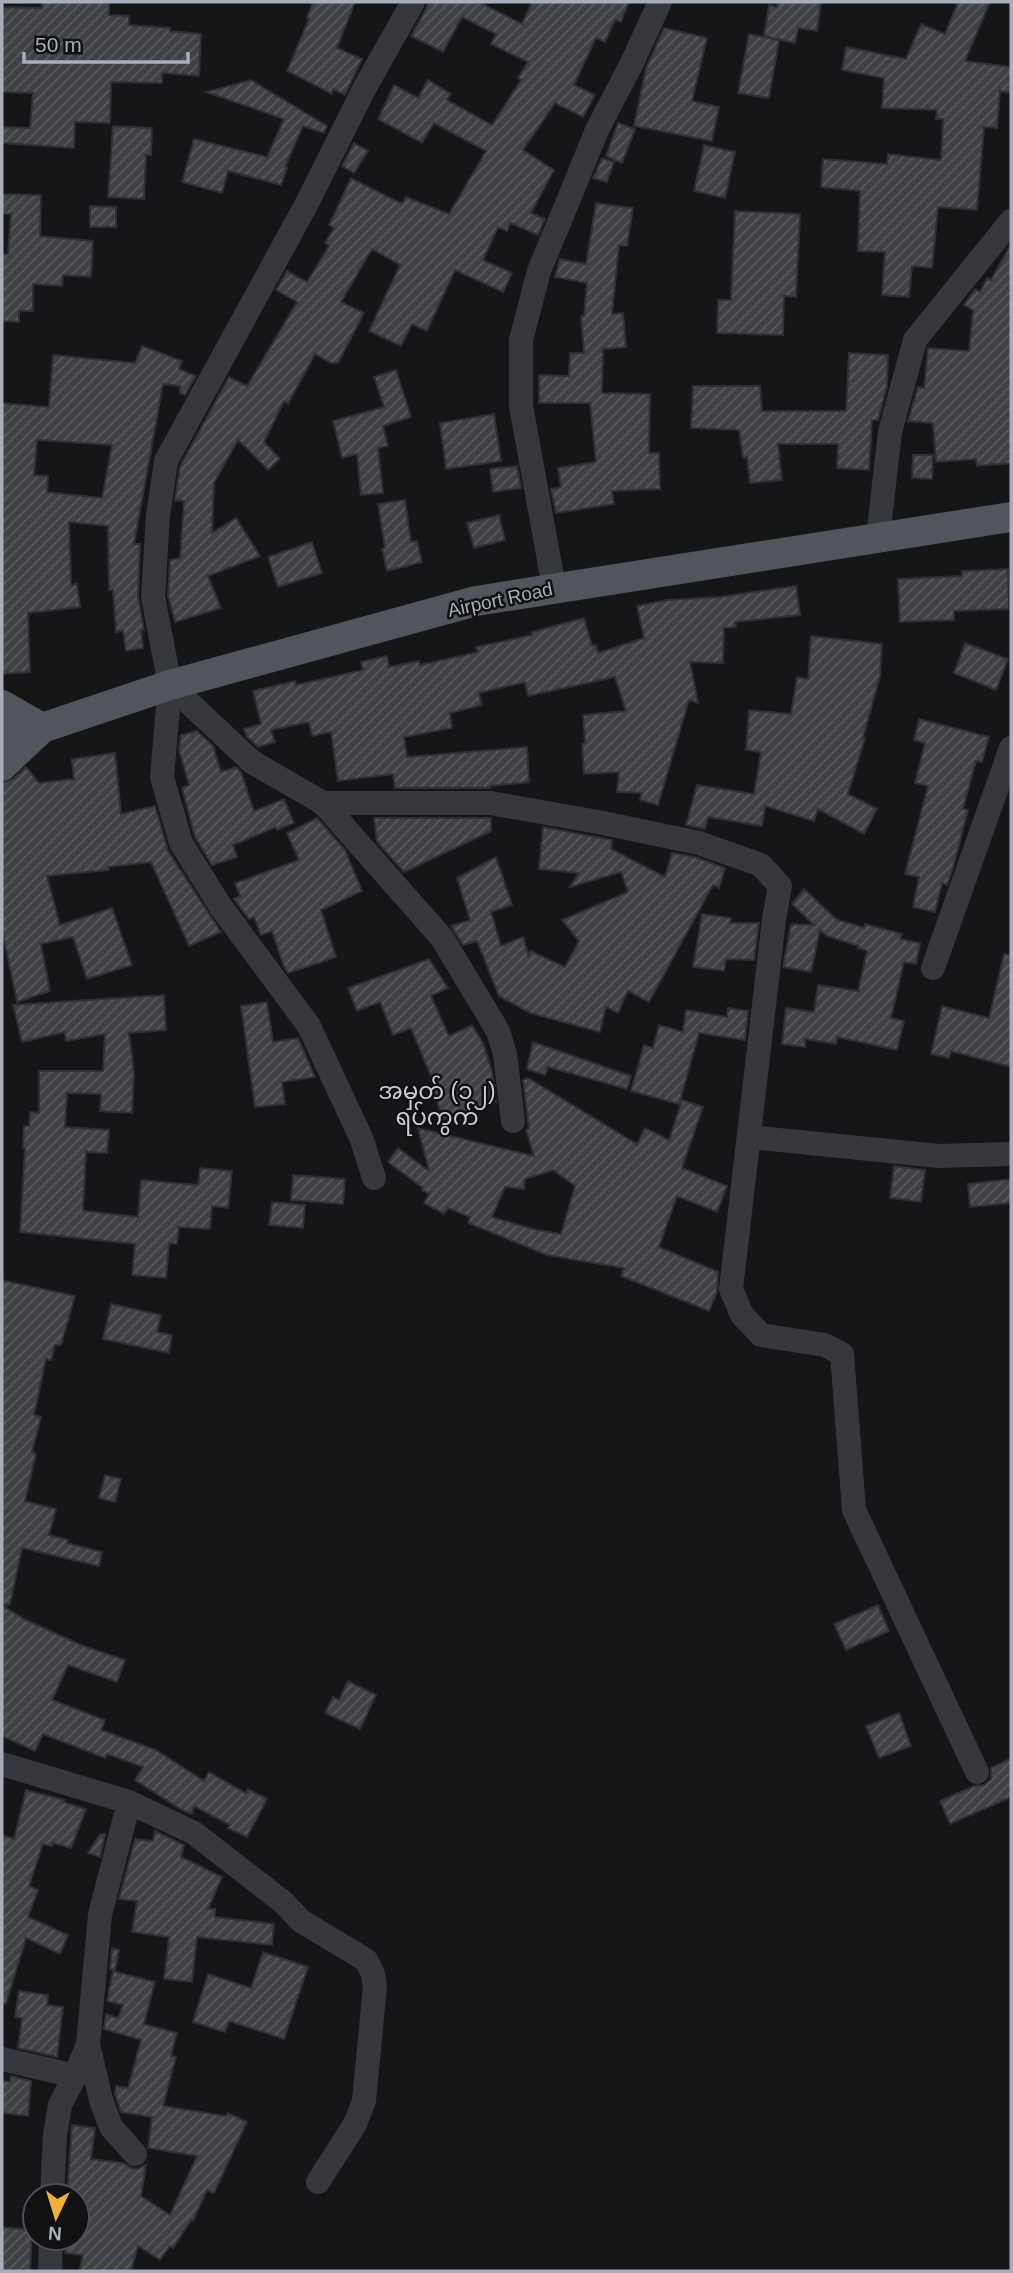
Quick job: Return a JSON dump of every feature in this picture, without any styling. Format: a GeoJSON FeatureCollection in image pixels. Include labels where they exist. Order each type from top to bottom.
{"type":"FeatureCollection","features":[{"type":"Feature","properties":{"kind":"main road","name":"Airport Road"},"geometry":{"type":"LineString","coordinates":[[2,737],[42,728],[170,685],[476,601],[1011,517]]}},
{"type":"Feature","properties":{"kind":"main road"},"geometry":{"type":"LineString","coordinates":[[2,705],[42,728],[2,766]]}},
{"type":"Feature","properties":{"kind":"street"},"geometry":{"type":"LineString","coordinates":[[374,1178],[362,1140],[309,1026],[221,907],[181,843],[162,776],[170,685],[153,597],[158,516],[166,461],[413,2]]}},
{"type":"Feature","properties":{"kind":"street"},"geometry":{"type":"LineString","coordinates":[[554,587],[521,406],[521,340],[539,271],[597,130],[632,65],[660,2]]}},
{"type":"Feature","properties":{"kind":"street"},"geometry":{"type":"LineString","coordinates":[[878,537],[890,432],[915,340],[1011,221]]}},
{"type":"Feature","properties":{"kind":"street"},"geometry":{"type":"LineString","coordinates":[[170,685],[252,762],[323,803],[442,938],[498,1031],[505,1054],[513,1121]]}},
{"type":"Feature","properties":{"kind":"street"},"geometry":{"type":"LineString","coordinates":[[933,968],[1011,748]]}},
{"type":"Feature","properties":{"kind":"street"},"geometry":{"type":"LineString","coordinates":[[323,803],[490,803],[699,843],[761,865],[780,886],[731,1289],[742,1315],[761,1335],[825,1345],[842,1354],[854,1510],[977,1772]]}},
{"type":"Feature","properties":{"kind":"street"},"geometry":{"type":"LineString","coordinates":[[749,1137],[939,1156],[1011,1154]]}},
{"type":"Feature","properties":{"kind":"street"},"geometry":{"type":"LineString","coordinates":[[2,1764],[129,1802],[194,1833],[283,1902],[301,1921],[366,1960],[375,1986],[364,2101],[355,2124],[318,2182]]}},
{"type":"Feature","properties":{"kind":"street"},"geometry":{"type":"LineString","coordinates":[[129,1802],[100,1915],[89,2044],[101,2100],[111,2127],[135,2154]]}},
{"type":"Feature","properties":{"kind":"street"},"geometry":{"type":"LineString","coordinates":[[53,2182],[55,2134],[60,2105],[89,2044]]}},
{"type":"Feature","properties":{"kind":"street"},"geometry":{"type":"LineString","coordinates":[[2,2059],[75,2076]]}},
{"type":"Feature","properties":{"kind":"street"},"geometry":{"type":"LineString","coordinates":[[50,2271],[51,2252]]}},
{"type":"Feature","properties":{"kind":"building"},"geometry":{"type":"Polygon","coordinates":[[[42,2],[109,2],[109,15],[129,16],[129,25],[170,28],[170,31],[201,34],[199,76],[162,73],[162,83],[111,82],[110,123],[75,122],[74,148],[2,143],[2,127],[30,128],[33,93],[2,92],[2,7],[42,8],[42,2]]]}},
{"type":"Feature","properties":{"kind":"building"},"geometry":{"type":"Polygon","coordinates":[[[313,2],[355,2],[337,48],[362,59],[345,95],[333,89],[332,94],[287,71],[309,19],[307,18],[313,2]]]}},
{"type":"Feature","properties":{"kind":"building"},"geometry":{"type":"Polygon","coordinates":[[[428,2],[479,2],[522,24],[532,2],[629,2],[621,22],[615,20],[605,42],[596,38],[574,85],[595,95],[583,117],[555,103],[523,150],[554,170],[531,213],[545,219],[538,235],[510,223],[507,231],[498,227],[483,260],[512,273],[503,292],[455,270],[427,331],[412,324],[401,346],[369,331],[400,265],[372,249],[341,302],[364,313],[338,363],[331,363],[315,354],[288,404],[284,401],[264,442],[280,459],[268,470],[238,440],[214,483],[212,533],[236,518],[260,556],[208,576],[221,608],[175,622],[168,596],[170,560],[180,558],[184,501],[175,500],[180,466],[229,377],[247,386],[297,302],[276,290],[287,271],[307,282],[329,246],[325,243],[334,228],[329,225],[351,178],[402,204],[406,197],[449,214],[486,151],[434,123],[422,143],[378,119],[394,85],[418,98],[428,80],[451,94],[447,100],[492,125],[521,80],[518,78],[528,62],[491,44],[496,34],[462,17],[443,52],[411,36],[428,2]]]}},
{"type":"Feature","properties":{"kind":"building"},"geometry":{"type":"Polygon","coordinates":[[[778,2],[821,2],[817,31],[798,28],[795,43],[764,36],[769,5],[777,7],[778,2]]]}},
{"type":"Feature","properties":{"kind":"building"},"geometry":{"type":"Polygon","coordinates":[[[958,2],[990,2],[965,61],[1011,67],[1011,93],[1000,91],[997,128],[984,127],[977,210],[938,207],[932,268],[912,266],[909,297],[882,295],[885,252],[858,251],[860,191],[821,187],[823,159],[887,164],[888,154],[941,160],[943,119],[936,119],[937,110],[882,108],[884,78],[842,70],[846,47],[906,59],[921,24],[945,34],[958,2]]]}},
{"type":"Feature","properties":{"kind":"building"},"geometry":{"type":"Polygon","coordinates":[[[664,28],[707,38],[692,101],[719,107],[712,141],[634,126],[646,68],[664,28]]]}},
{"type":"Feature","properties":{"kind":"building"},"geometry":{"type":"Polygon","coordinates":[[[749,34],[779,40],[769,98],[738,93],[749,34]]]}},
{"type":"Feature","properties":{"kind":"building"},"geometry":{"type":"Polygon","coordinates":[[[251,80],[327,126],[324,133],[303,126],[285,167],[287,168],[281,185],[228,171],[222,193],[182,182],[194,139],[267,157],[284,119],[206,92],[251,80]]]}},
{"type":"Feature","properties":{"kind":"building"},"geometry":{"type":"Polygon","coordinates":[[[618,123],[635,129],[622,163],[606,156],[618,123]]]}},
{"type":"Feature","properties":{"kind":"building"},"geometry":{"type":"Polygon","coordinates":[[[113,126],[152,128],[151,155],[146,155],[144,199],[108,197],[113,126]]]}},
{"type":"Feature","properties":{"kind":"building"},"geometry":{"type":"Polygon","coordinates":[[[354,143],[368,151],[354,173],[342,166],[354,143]]]}},
{"type":"Feature","properties":{"kind":"building"},"geometry":{"type":"Polygon","coordinates":[[[704,145],[735,152],[725,198],[694,191],[704,145]]]}},
{"type":"Feature","properties":{"kind":"building"},"geometry":{"type":"Polygon","coordinates":[[[602,158],[614,162],[607,182],[593,178],[602,158]]]}},
{"type":"Feature","properties":{"kind":"building"},"geometry":{"type":"Polygon","coordinates":[[[2,194],[41,195],[40,236],[93,241],[91,277],[63,275],[62,286],[33,284],[33,311],[19,311],[19,322],[2,321],[2,254],[8,254],[11,214],[2,214],[2,194]]]}},
{"type":"Feature","properties":{"kind":"building"},"geometry":{"type":"Polygon","coordinates":[[[596,203],[633,208],[627,246],[619,245],[612,314],[623,313],[626,347],[603,349],[602,393],[650,394],[649,453],[659,453],[660,489],[612,491],[614,504],[556,513],[551,489],[561,487],[558,468],[596,462],[590,403],[539,403],[539,375],[569,376],[570,353],[584,353],[581,316],[584,316],[587,283],[555,277],[560,259],[586,264],[596,203]]]}},
{"type":"Feature","properties":{"kind":"building"},"geometry":{"type":"Polygon","coordinates":[[[90,206],[116,207],[116,227],[90,227],[90,206]]]}},
{"type":"Feature","properties":{"kind":"building"},"geometry":{"type":"Polygon","coordinates":[[[735,211],[800,214],[796,297],[784,296],[783,335],[717,333],[718,300],[731,300],[735,211]]]}},
{"type":"Feature","properties":{"kind":"building"},"geometry":{"type":"Polygon","coordinates":[[[1011,244],[1011,463],[977,466],[976,459],[936,462],[933,423],[908,421],[918,387],[924,388],[928,348],[969,351],[973,310],[964,305],[975,289],[980,292],[987,278],[991,280],[1011,244]]]}},
{"type":"Feature","properties":{"kind":"building"},"geometry":{"type":"Polygon","coordinates":[[[142,346],[182,361],[179,369],[196,376],[185,395],[180,393],[180,386],[163,384],[134,544],[140,544],[138,596],[144,630],[141,630],[143,648],[126,651],[123,631],[116,632],[113,590],[109,590],[108,526],[69,522],[71,585],[77,584],[80,607],[28,613],[30,672],[2,674],[2,403],[49,407],[53,355],[135,363],[142,346]],[[37,440],[34,475],[48,476],[47,492],[102,498],[112,445],[37,440]]]}},
{"type":"Feature","properties":{"kind":"building"},"geometry":{"type":"Polygon","coordinates":[[[849,353],[888,355],[887,386],[878,420],[872,420],[869,470],[837,468],[838,444],[778,444],[782,480],[750,483],[747,457],[743,458],[739,430],[691,428],[693,386],[760,386],[762,411],[846,411],[849,353]]]}},
{"type":"Feature","properties":{"kind":"building"},"geometry":{"type":"Polygon","coordinates":[[[396,370],[411,417],[383,426],[388,446],[378,448],[383,493],[361,495],[357,454],[342,458],[333,421],[384,407],[374,377],[396,370]]]}},
{"type":"Feature","properties":{"kind":"building"},"geometry":{"type":"Polygon","coordinates":[[[494,414],[501,461],[446,469],[440,423],[494,414]]]}},
{"type":"Feature","properties":{"kind":"building"},"geometry":{"type":"Polygon","coordinates":[[[913,455],[933,455],[932,479],[912,478],[913,455]]]}},
{"type":"Feature","properties":{"kind":"building"},"geometry":{"type":"Polygon","coordinates":[[[517,466],[521,488],[493,492],[490,469],[517,466]]]}},
{"type":"Feature","properties":{"kind":"building"},"geometry":{"type":"Polygon","coordinates":[[[405,500],[411,542],[417,541],[422,562],[387,571],[378,504],[405,500]]]}},
{"type":"Feature","properties":{"kind":"building"},"geometry":{"type":"Polygon","coordinates":[[[499,515],[505,540],[474,548],[467,523],[499,515]]]}},
{"type":"Feature","properties":{"kind":"building"},"geometry":{"type":"Polygon","coordinates":[[[312,542],[322,573],[278,587],[268,557],[312,542]]]}},
{"type":"Feature","properties":{"kind":"building"},"geometry":{"type":"Polygon","coordinates":[[[1008,569],[1009,609],[954,611],[954,620],[900,622],[898,579],[962,576],[962,571],[1008,569]]]}},
{"type":"Feature","properties":{"kind":"building"},"geometry":{"type":"Polygon","coordinates":[[[796,586],[800,615],[735,622],[736,627],[724,628],[723,663],[690,662],[698,703],[689,700],[658,805],[640,800],[642,793],[617,792],[619,772],[584,774],[583,715],[626,711],[615,677],[528,696],[525,682],[479,693],[482,705],[450,713],[452,728],[404,737],[407,757],[527,747],[529,782],[490,788],[395,788],[393,774],[338,781],[331,732],[312,736],[309,722],[271,730],[275,742],[258,747],[247,737],[244,729],[261,724],[253,691],[295,681],[296,685],[363,670],[361,662],[387,656],[389,667],[419,661],[420,665],[478,652],[476,647],[532,635],[532,632],[584,618],[592,646],[596,645],[598,653],[644,638],[637,606],[667,600],[719,597],[796,586]]]}},
{"type":"Feature","properties":{"kind":"building"},"geometry":{"type":"Polygon","coordinates":[[[811,636],[882,644],[880,676],[848,794],[877,809],[864,834],[818,809],[814,821],[765,806],[762,826],[708,817],[705,829],[686,825],[697,785],[754,794],[761,752],[746,750],[749,710],[791,714],[797,677],[808,679],[811,636]]]}},
{"type":"Feature","properties":{"kind":"building"},"geometry":{"type":"Polygon","coordinates":[[[965,643],[1008,659],[996,690],[954,673],[965,643]]]}},
{"type":"Feature","properties":{"kind":"building"},"geometry":{"type":"Polygon","coordinates":[[[919,719],[989,737],[982,762],[976,761],[963,809],[968,810],[953,868],[947,885],[942,883],[935,912],[913,907],[919,877],[905,874],[928,786],[915,783],[925,743],[914,740],[919,719]]]}},
{"type":"Feature","properties":{"kind":"building"},"geometry":{"type":"Polygon","coordinates":[[[197,731],[213,746],[221,772],[236,767],[241,772],[254,811],[284,799],[294,823],[277,830],[276,827],[233,845],[237,857],[212,865],[195,837],[182,788],[189,785],[179,750],[181,735],[197,731]]]}},
{"type":"Feature","properties":{"kind":"building"},"geometry":{"type":"Polygon","coordinates":[[[115,753],[121,814],[155,806],[168,851],[221,932],[189,946],[151,862],[108,867],[109,870],[47,876],[60,925],[112,908],[132,965],[87,979],[73,937],[41,944],[50,991],[17,1002],[2,930],[2,783],[13,779],[26,767],[39,783],[74,779],[72,759],[115,753]]]}},
{"type":"Feature","properties":{"kind":"building"},"geometry":{"type":"Polygon","coordinates":[[[317,818],[345,850],[362,891],[321,910],[336,957],[288,973],[272,931],[261,935],[254,917],[249,919],[234,899],[240,896],[235,883],[299,860],[287,833],[317,818]]]}},
{"type":"Feature","properties":{"kind":"building"},"geometry":{"type":"Polygon","coordinates":[[[374,818],[491,818],[491,831],[404,872],[377,842],[374,818]]]}},
{"type":"Feature","properties":{"kind":"building"},"geometry":{"type":"Polygon","coordinates":[[[543,827],[612,840],[611,849],[665,877],[672,853],[695,857],[725,868],[719,888],[713,885],[649,1002],[628,991],[618,1013],[606,1007],[600,1032],[530,1013],[499,996],[477,941],[463,945],[451,926],[470,920],[457,878],[496,857],[512,905],[491,912],[501,946],[523,937],[529,957],[530,951],[565,967],[579,941],[562,920],[628,892],[621,872],[570,887],[579,873],[539,869],[543,827]]]}},
{"type":"Feature","properties":{"kind":"building"},"geometry":{"type":"Polygon","coordinates":[[[804,889],[836,919],[864,928],[865,924],[902,934],[900,939],[920,943],[916,964],[904,962],[891,1018],[904,1021],[897,1050],[837,1037],[836,1044],[805,1039],[805,1047],[782,1044],[786,1008],[814,1012],[818,985],[858,991],[867,951],[827,936],[820,930],[811,972],[783,967],[791,924],[814,925],[792,904],[804,889]]]}},
{"type":"Feature","properties":{"kind":"building"},"geometry":{"type":"Polygon","coordinates":[[[702,914],[731,918],[730,923],[759,923],[754,960],[726,959],[724,971],[693,967],[702,914]]]}},
{"type":"Feature","properties":{"kind":"building"},"geometry":{"type":"Polygon","coordinates":[[[1004,954],[1011,955],[1011,1067],[951,1051],[949,1058],[931,1054],[942,1006],[989,1018],[1004,954]]]}},
{"type":"Feature","properties":{"kind":"building"},"geometry":{"type":"Polygon","coordinates":[[[429,959],[448,988],[431,996],[449,1036],[472,1025],[483,1043],[492,1071],[496,1102],[443,1120],[430,1080],[432,1079],[411,1028],[393,1035],[380,1002],[357,1011],[348,988],[429,959]]]}},
{"type":"Feature","properties":{"kind":"building"},"geometry":{"type":"Polygon","coordinates":[[[164,995],[166,1030],[129,1033],[134,1072],[132,1113],[100,1111],[101,1094],[67,1093],[65,1127],[109,1130],[107,1153],[86,1152],[83,1210],[86,1211],[138,1217],[141,1180],[198,1185],[200,1168],[232,1171],[228,1208],[212,1206],[210,1229],[179,1227],[177,1244],[169,1243],[166,1278],[132,1275],[135,1244],[20,1232],[24,1126],[29,1126],[30,1112],[39,1113],[39,1071],[103,1071],[105,1034],[66,1041],[65,1032],[22,1042],[13,1005],[164,995]]]}},
{"type":"Feature","properties":{"kind":"building"},"geometry":{"type":"Polygon","coordinates":[[[267,1002],[273,1042],[298,1038],[315,1077],[282,1082],[285,1104],[255,1107],[241,1006],[267,1002]]]}},
{"type":"Feature","properties":{"kind":"building"},"geometry":{"type":"Polygon","coordinates":[[[728,1008],[748,1011],[745,1040],[699,1033],[679,1104],[631,1091],[644,1045],[653,1048],[659,1025],[683,1032],[686,1010],[727,1017],[728,1008]]]}},
{"type":"Feature","properties":{"kind":"building"},"geometry":{"type":"Polygon","coordinates":[[[533,1042],[631,1076],[627,1089],[548,1067],[545,1075],[527,1069],[533,1042]]]}},
{"type":"Feature","properties":{"kind":"building"},"geometry":{"type":"Polygon","coordinates":[[[528,1078],[637,1144],[645,1128],[669,1140],[682,1100],[703,1107],[682,1168],[727,1186],[717,1212],[677,1196],[659,1247],[718,1272],[717,1292],[709,1311],[621,1276],[624,1268],[547,1255],[468,1223],[470,1217],[448,1208],[444,1214],[424,1203],[429,1194],[388,1162],[398,1148],[429,1171],[418,1128],[534,1156],[526,1130],[529,1129],[523,1080],[528,1078]],[[553,1170],[525,1179],[524,1189],[505,1187],[492,1217],[561,1234],[575,1186],[553,1170]]]}},
{"type":"Feature","properties":{"kind":"building"},"geometry":{"type":"Polygon","coordinates":[[[894,1166],[925,1170],[921,1202],[890,1198],[894,1166]]]}},
{"type":"Feature","properties":{"kind":"building"},"geometry":{"type":"Polygon","coordinates":[[[293,1175],[345,1179],[343,1204],[291,1200],[293,1175]]]}},
{"type":"Feature","properties":{"kind":"building"},"geometry":{"type":"Polygon","coordinates":[[[1011,1179],[1011,1203],[970,1207],[968,1184],[1011,1179]]]}},
{"type":"Feature","properties":{"kind":"building"},"geometry":{"type":"Polygon","coordinates":[[[272,1202],[305,1205],[303,1228],[269,1225],[272,1202]]]}},
{"type":"Feature","properties":{"kind":"building"},"geometry":{"type":"Polygon","coordinates":[[[2,1280],[75,1296],[61,1345],[55,1345],[51,1360],[46,1359],[34,1415],[41,1417],[32,1452],[36,1454],[25,1501],[56,1509],[49,1535],[68,1540],[67,1543],[102,1552],[99,1566],[22,1548],[10,1605],[2,1604],[2,1280]]]}},
{"type":"Feature","properties":{"kind":"building"},"geometry":{"type":"Polygon","coordinates":[[[111,1304],[161,1315],[157,1332],[172,1335],[169,1353],[103,1339],[111,1304]]]}},
{"type":"Feature","properties":{"kind":"building"},"geometry":{"type":"Polygon","coordinates":[[[105,1475],[121,1479],[115,1502],[99,1498],[105,1475]]]}},
{"type":"Feature","properties":{"kind":"building"},"geometry":{"type":"Polygon","coordinates":[[[2,1605],[24,1619],[81,1645],[125,1660],[117,1682],[68,1665],[52,1700],[105,1720],[101,1730],[156,1750],[204,1781],[209,1772],[246,1793],[248,1789],[267,1799],[247,1837],[194,1806],[192,1814],[182,1810],[135,1780],[143,1767],[107,1754],[105,1758],[43,1734],[35,1751],[2,1736],[2,1605]]]}},
{"type":"Feature","properties":{"kind":"building"},"geometry":{"type":"Polygon","coordinates":[[[878,1605],[889,1631],[846,1650],[834,1624],[878,1605]]]}},
{"type":"Feature","properties":{"kind":"building"},"geometry":{"type":"Polygon","coordinates":[[[348,1681],[376,1695],[360,1729],[325,1713],[333,1697],[339,1700],[348,1681]]]}},
{"type":"Feature","properties":{"kind":"building"},"geometry":{"type":"Polygon","coordinates":[[[899,1713],[911,1746],[879,1758],[866,1726],[899,1713]]]}},
{"type":"Feature","properties":{"kind":"building"},"geometry":{"type":"Polygon","coordinates":[[[1011,1758],[1011,1797],[950,1824],[940,1801],[974,1786],[984,1785],[991,1779],[991,1768],[1011,1758]]]}},
{"type":"Feature","properties":{"kind":"building"},"geometry":{"type":"Polygon","coordinates":[[[26,1790],[86,1809],[71,1848],[53,1843],[52,1846],[43,1844],[29,1886],[38,1890],[28,1917],[68,1935],[60,1954],[26,1938],[6,2004],[2,2003],[2,1835],[14,1839],[26,1790]]]}},
{"type":"Feature","properties":{"kind":"building"},"geometry":{"type":"Polygon","coordinates":[[[155,1831],[184,1845],[181,1857],[222,1877],[208,1909],[215,1909],[215,1917],[274,1924],[272,1945],[197,1937],[192,1982],[164,1979],[169,1937],[132,1932],[137,1901],[119,1899],[135,1839],[153,1841],[155,1831]]]}},
{"type":"Feature","properties":{"kind":"building"},"geometry":{"type":"Polygon","coordinates":[[[100,1834],[105,1834],[100,1857],[88,1853],[100,1834]]]}},
{"type":"Feature","properties":{"kind":"building"},"geometry":{"type":"Polygon","coordinates":[[[112,1948],[119,1950],[115,1970],[110,1969],[112,1948]]]}},
{"type":"Feature","properties":{"kind":"building"},"geometry":{"type":"Polygon","coordinates":[[[263,1952],[308,1967],[284,2039],[229,2021],[225,2032],[193,2022],[208,1974],[251,1988],[263,1952]]]}},
{"type":"Feature","properties":{"kind":"building"},"geometry":{"type":"Polygon","coordinates":[[[113,1971],[155,1982],[144,2024],[177,2033],[171,2056],[176,2057],[163,2106],[226,2116],[228,2113],[247,2122],[214,2193],[207,2190],[193,2221],[191,2220],[173,2248],[170,2246],[160,2260],[138,2246],[131,2271],[79,2271],[83,2255],[65,2252],[91,2252],[91,2182],[68,2182],[72,2125],[95,2128],[91,2159],[123,2163],[137,2169],[146,2165],[141,2196],[170,2215],[197,2156],[148,2148],[152,2117],[121,2112],[115,2094],[116,2086],[128,2088],[141,2040],[104,2029],[106,2014],[118,2018],[123,2005],[107,2001],[113,1971]]]}},
{"type":"Feature","properties":{"kind":"building"},"geometry":{"type":"Polygon","coordinates":[[[19,1991],[48,1995],[47,2005],[63,2007],[57,2057],[18,2048],[22,2018],[15,2017],[19,1991]]]}},
{"type":"Feature","properties":{"kind":"building"},"geometry":{"type":"Polygon","coordinates":[[[11,2076],[31,2081],[28,2116],[2,2113],[2,2080],[10,2082],[11,2076]]]}},
{"type":"Feature","properties":{"kind":"building"},"geometry":{"type":"Polygon","coordinates":[[[2,2227],[21,2229],[21,2252],[31,2252],[30,2271],[2,2271],[2,2227]]]}},
{"type":"Feature","properties":{"kind":"district","name":"အမှတ် (၁၂) ရပ်ကွက်"},"geometry":{"type":"Point","coordinates":[437,1104]}}]}
